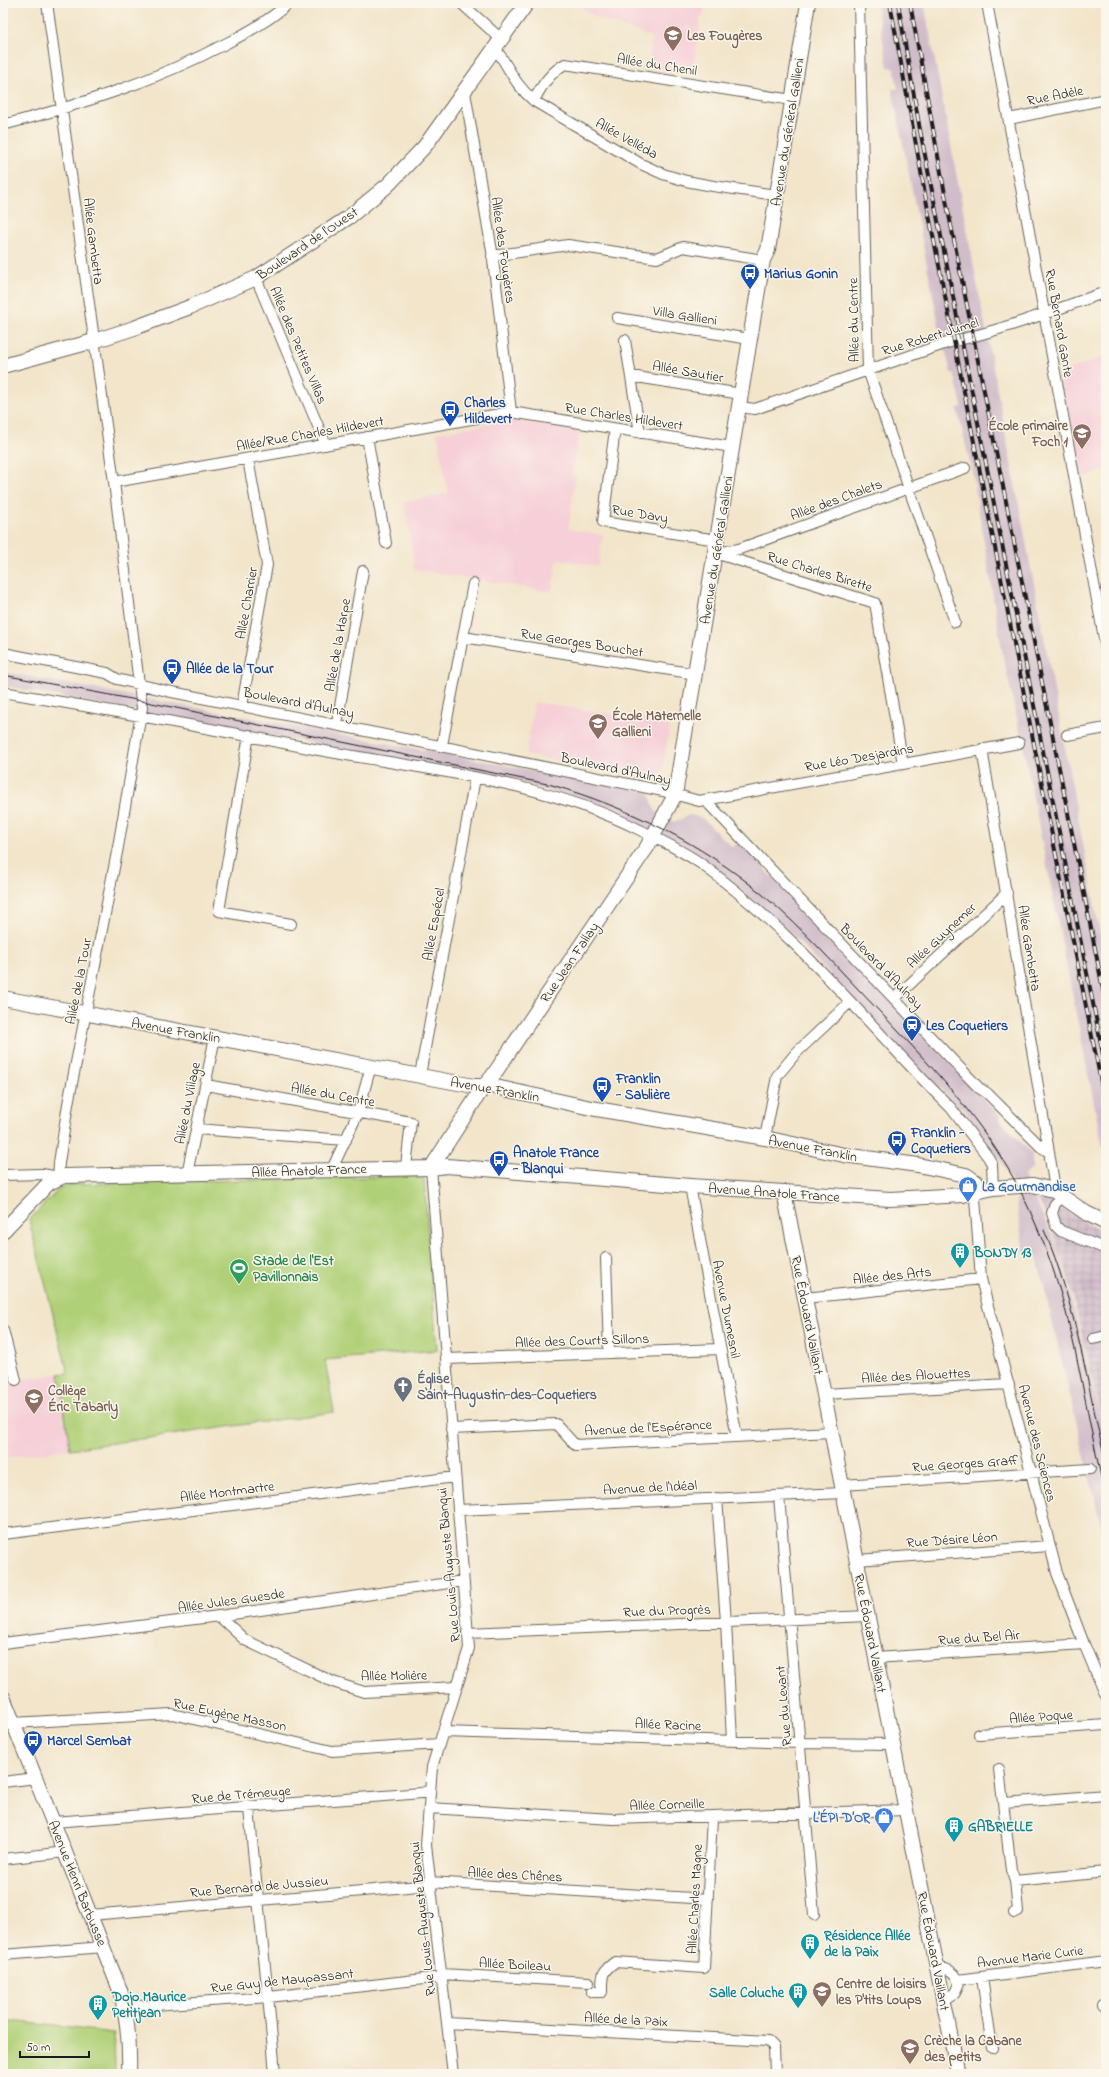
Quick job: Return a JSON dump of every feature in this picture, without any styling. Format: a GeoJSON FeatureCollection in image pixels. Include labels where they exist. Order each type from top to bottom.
{"type":"FeatureCollection","features":[{"type":"Feature","properties":{"kind":"street","name":"Allée Gambetta"},"geometry":{"type":"LineString","coordinates":[[47,3],[114,482]]}},
{"type":"Feature","properties":{"kind":"street"},"geometry":{"type":"LineString","coordinates":[[3,124],[63,109],[132,86],[204,55],[243,34],[289,3]]}},
{"type":"Feature","properties":{"kind":"street","name":"Allée Velléda"},"geometry":{"type":"LineString","coordinates":[[461,3],[498,44],[512,78],[522,91],[534,100],[641,164],[663,174],[686,181],[774,194]]}},
{"type":"Feature","properties":{"kind":"street","name":"Boulevard de l'Ouest"},"geometry":{"type":"LineString","coordinates":[[3,366],[94,341],[190,307],[256,278],[349,217],[388,185],[425,146],[465,92],[527,3]]}},
{"type":"Feature","properties":{"kind":"street","name":"Avenue du Général Gallieni"},"geometry":{"type":"LineString","coordinates":[[653,836],[675,795],[763,260],[762,246],[774,194],[789,100],[802,3]]}},
{"type":"Feature","properties":{"kind":"street","name":"Avenue du Général Gallieni"},"geometry":{"type":"LineString","coordinates":[[789,100],[808,3]]}},
{"type":"Feature","properties":{"kind":"street","name":"Allée du Centre"},"geometry":{"type":"LineString","coordinates":[[860,3],[868,370],[955,622]]}},
{"type":"Feature","properties":{"kind":"street","name":"Rue Bernard Gante"},"geometry":{"type":"LineString","coordinates":[[987,3],[1106,649]]}},
{"type":"Feature","properties":{"kind":"street","name":"Allée du Chenil"},"geometry":{"type":"LineString","coordinates":[[534,100],[550,76],[557,68],[565,64],[789,100]]}},
{"type":"Feature","properties":{"kind":"street","name":"Allée des Fougères"},"geometry":{"type":"LineString","coordinates":[[465,92],[492,256],[511,412]]}},
{"type":"Feature","properties":{"kind":"street","name":"Rue Adèle"},"geometry":{"type":"LineString","coordinates":[[1009,119],[1106,99]]}},
{"type":"Feature","properties":{"kind":"street"},"geometry":{"type":"LineString","coordinates":[[492,256],[568,245],[657,258],[683,247],[763,260]]}},
{"type":"Feature","properties":{"kind":"street","name":"Allée des Petites Villas"},"geometry":{"type":"LineString","coordinates":[[256,278],[326,445]]}},
{"type":"Feature","properties":{"kind":"street","name":"Rue Robert Jumel"},"geometry":{"type":"LineString","coordinates":[[740,400],[755,409],[868,370],[1044,314],[1106,292]]}},
{"type":"Feature","properties":{"kind":"street","name":"Villa Gallieni"},"geometry":{"type":"LineString","coordinates":[[617,318],[750,339]]}},
{"type":"Feature","properties":{"kind":"street"},"geometry":{"type":"LineString","coordinates":[[625,340],[640,433]]}},
{"type":"Feature","properties":{"kind":"street","name":"Allée Sautier"},"geometry":{"type":"LineString","coordinates":[[631,376],[740,400]]}},
{"type":"Feature","properties":{"kind":"street","name":"Rue Charles Hildevert"},"geometry":{"type":"LineString","coordinates":[[511,412],[732,447]]}},
{"type":"Feature","properties":{"kind":"street","name":"Allée/Rue Charles Hildevert"},"geometry":{"type":"LineString","coordinates":[[114,482],[511,412]]}},
{"type":"Feature","properties":{"kind":"street","name":"Rue Davy"},"geometry":{"type":"LineString","coordinates":[[615,429],[603,522],[716,546]]}},
{"type":"Feature","properties":{"kind":"street"},"geometry":{"type":"LineString","coordinates":[[367,437],[386,544]]}},
{"type":"Feature","properties":{"kind":"street","name":"Allée Charrier"},"geometry":{"type":"LineString","coordinates":[[242,706],[267,565],[248,459]]}},
{"type":"Feature","properties":{"kind":"street","name":"Allée des Chalets"},"geometry":{"type":"LineString","coordinates":[[716,546],[739,549],[965,468]]}},
{"type":"Feature","properties":{"kind":"street","name":"Allée de la Tour"},"geometry":{"type":"LineString","coordinates":[[58,1177],[58,1163],[66,1119],[142,716],[141,685],[114,482]]}},
{"type":"Feature","properties":{"kind":"street","name":"Rue Charles Birette"},"geometry":{"type":"LineString","coordinates":[[716,546],[875,603],[903,764]]}},
{"type":"Feature","properties":{"kind":"street","name":"Allée de la Harpe"},"geometry":{"type":"LineString","coordinates":[[337,724],[363,571]]}},
{"type":"Feature","properties":{"kind":"street"},"geometry":{"type":"LineString","coordinates":[[442,745],[473,584]]}},
{"type":"Feature","properties":{"kind":"street","name":"Rue Georges Bouchet"},"geometry":{"type":"LineString","coordinates":[[463,637],[696,674]]}},
{"type":"Feature","properties":{"kind":"street","name":"Boulevard d'Aulnay"},"geometry":{"type":"LineString","coordinates":[[3,653],[107,674],[116,679],[141,685],[442,745],[699,801],[705,800],[979,1088],[987,1093],[1041,1147],[1049,1152]]}},
{"type":"Feature","properties":{"kind":"street"},"geometry":{"type":"LineString","coordinates":[[3,692],[249,735],[475,778],[568,799],[653,836],[699,862],[764,914],[850,1002],[951,1108],[992,1164],[993,1188]]}},
{"type":"Feature","properties":{"kind":"street"},"geometry":{"type":"LineString","coordinates":[[1068,735],[1106,728]]}},
{"type":"Feature","properties":{"kind":"street"},"geometry":{"type":"LineString","coordinates":[[249,735],[220,911],[292,924]]}},
{"type":"Feature","properties":{"kind":"street","name":"Rue Léo Desjardins"},"geometry":{"type":"LineString","coordinates":[[705,800],[1018,743]]}},
{"type":"Feature","properties":{"kind":"street","name":"Allée Gambetta"},"geometry":{"type":"LineString","coordinates":[[982,749],[1049,1152]]}},
{"type":"Feature","properties":{"kind":"street","name":"Allée Espécel"},"geometry":{"type":"LineString","coordinates":[[420,1075],[475,778]]}},
{"type":"Feature","properties":{"kind":"street","name":"Rue Jean Fallay"},"geometry":{"type":"LineString","coordinates":[[431,1168],[484,1086],[492,1078],[653,836]]}},
{"type":"Feature","properties":{"kind":"street","name":"Allée Guynemer"},"geometry":{"type":"LineString","coordinates":[[895,998],[1007,893]]}},
{"type":"Feature","properties":{"kind":"street","name":"Avenue Franklin"},"geometry":{"type":"LineString","coordinates":[[3,998],[420,1075],[491,1086],[592,1108],[765,1138],[844,1155],[918,1165],[966,1175],[976,1182],[978,1190]]}},
{"type":"Feature","properties":{"kind":"street"},"geometry":{"type":"LineString","coordinates":[[765,1138],[777,1076],[796,1053],[850,1002]]}},
{"type":"Feature","properties":{"kind":"street","name":"Allée du Village"},"geometry":{"type":"LineString","coordinates":[[187,1174],[215,1037]]}},
{"type":"Feature","properties":{"kind":"street"},"geometry":{"type":"LineString","coordinates":[[332,1169],[358,1113],[371,1066]]}},
{"type":"Feature","properties":{"kind":"street","name":"Allée du Centre"},"geometry":{"type":"LineString","coordinates":[[206,1085],[411,1122],[406,1168]]}},
{"type":"Feature","properties":{"kind":"street"},"geometry":{"type":"LineString","coordinates":[[196,1129],[346,1140]]}},
{"type":"Feature","properties":{"kind":"street"},"geometry":{"type":"LineString","coordinates":[[1049,1152],[1054,1183],[1058,1193],[1052,1213],[1056,1226],[1061,1231],[1106,1249]]}},
{"type":"Feature","properties":{"kind":"street","name":"Avenue Anatole France"},"geometry":{"type":"LineString","coordinates":[[431,1168],[447,1166],[690,1186],[890,1199],[963,1195],[978,1190],[1034,1185],[1058,1193],[1086,1213],[1106,1223]]}},
{"type":"Feature","properties":{"kind":"street","name":"Allée Anatole France"},"geometry":{"type":"LineString","coordinates":[[58,1177],[332,1169],[431,1168]]}},
{"type":"Feature","properties":{"kind":"street","name":"Rue Louis-Auguste Blanqui"},"geometry":{"type":"LineString","coordinates":[[431,1168],[469,1648],[432,1767],[426,1845],[453,2074]]}},
{"type":"Feature","properties":{"kind":"street"},"geometry":{"type":"LineString","coordinates":[[3,1175],[42,1174],[58,1177]]}},
{"type":"Feature","properties":{"kind":"street"},"geometry":{"type":"LineString","coordinates":[[3,1231],[49,1183],[58,1177]]}},
{"type":"Feature","properties":{"kind":"street","name":"Avenue Dumesnil"},"geometry":{"type":"LineString","coordinates":[[690,1186],[737,1437]]}},
{"type":"Feature","properties":{"kind":"street","name":"Avenue des Sciences"},"geometry":{"type":"LineString","coordinates":[[978,1190],[975,1198],[981,1279],[1057,1572],[1084,1644],[1106,1696]]}},
{"type":"Feature","properties":{"kind":"street","name":"Rue Édouard Vaillant"},"geometry":{"type":"LineString","coordinates":[[784,1192],[958,2074]]}},
{"type":"Feature","properties":{"kind":"street"},"geometry":{"type":"LineString","coordinates":[[606,1258],[609,1352]]}},
{"type":"Feature","properties":{"kind":"street","name":"Allée des Arts"},"geometry":{"type":"LineString","coordinates":[[805,1298],[981,1279]]}},
{"type":"Feature","properties":{"kind":"street"},"geometry":{"type":"LineString","coordinates":[[3,1330],[16,1380]]}},
{"type":"Feature","properties":{"kind":"street"},"geometry":{"type":"LineString","coordinates":[[1093,1339],[1106,1336]]}},
{"type":"Feature","properties":{"kind":"street","name":"Allée des Courts Sillons"},"geometry":{"type":"LineString","coordinates":[[446,1359],[720,1348]]}},
{"type":"Feature","properties":{"kind":"street","name":"Allée des Alouettes"},"geometry":{"type":"LineString","coordinates":[[824,1394],[1009,1384]]}},
{"type":"Feature","properties":{"kind":"street","name":"Avenue de l'Espérance"},"geometry":{"type":"LineString","coordinates":[[451,1429],[556,1424],[575,1444],[831,1432]]}},
{"type":"Feature","properties":{"kind":"street","name":"Rue Georges Graff"},"geometry":{"type":"LineString","coordinates":[[843,1489],[1090,1469]]}},
{"type":"Feature","properties":{"kind":"street","name":"Allée Montmartre"},"geometry":{"type":"LineString","coordinates":[[3,1534],[455,1477]]}},
{"type":"Feature","properties":{"kind":"street","name":"Avenue de l'Idéal"},"geometry":{"type":"LineString","coordinates":[[458,1510],[779,1496],[843,1489]]}},
{"type":"Feature","properties":{"kind":"street","name":"Rue du Levant"},"geometry":{"type":"LineString","coordinates":[[779,1496],[814,1915]]}},
{"type":"Feature","properties":{"kind":"street"},"geometry":{"type":"LineString","coordinates":[[717,1498],[726,1622],[732,1740]]}},
{"type":"Feature","properties":{"kind":"street","name":"Rue Désire Léon"},"geometry":{"type":"LineString","coordinates":[[857,1560],[1050,1546]]}},
{"type":"Feature","properties":{"kind":"street","name":"Allée Jules Guesde"},"geometry":{"type":"LineString","coordinates":[[3,1643],[219,1616],[464,1581]]}},
{"type":"Feature","properties":{"kind":"street","name":"Allée Molière"},"geometry":{"type":"LineString","coordinates":[[219,1616],[246,1640],[333,1682],[364,1692],[456,1687]]}},
{"type":"Feature","properties":{"kind":"street","name":"Rue du Progrès"},"geometry":{"type":"LineString","coordinates":[[467,1633],[868,1616]]}},
{"type":"Feature","properties":{"kind":"street","name":"Rue du Bel Air"},"geometry":{"type":"LineString","coordinates":[[876,1658],[1084,1644]]}},
{"type":"Feature","properties":{"kind":"street","name":"Avenue Henri Barbusse"},"geometry":{"type":"LineString","coordinates":[[4,1701],[104,1946],[125,2007],[130,2050],[128,2074]]}},
{"type":"Feature","properties":{"kind":"street","name":"Rue Eugène Masson"},"geometry":{"type":"LineString","coordinates":[[14,1723],[172,1714],[332,1751],[439,1744]]}},
{"type":"Feature","properties":{"kind":"street","name":"Allée Poque"},"geometry":{"type":"LineString","coordinates":[[979,1734],[1106,1725]]}},
{"type":"Feature","properties":{"kind":"street","name":"Allée Racine"},"geometry":{"type":"LineString","coordinates":[[443,1732],[800,1743],[893,1744]]}},
{"type":"Feature","properties":{"kind":"street"},"geometry":{"type":"LineString","coordinates":[[999,1769],[1011,1870],[1015,1881],[1018,1911],[1014,1913]]}},
{"type":"Feature","properties":{"kind":"street"},"geometry":{"type":"LineString","coordinates":[[3,1782],[36,1778]]}},
{"type":"Feature","properties":{"kind":"street","name":"Rue de Trémeuge"},"geometry":{"type":"LineString","coordinates":[[54,1822],[249,1808],[422,1793],[430,1790]]}},
{"type":"Feature","properties":{"kind":"street"},"geometry":{"type":"LineString","coordinates":[[1004,1803],[1106,1795]]}},
{"type":"Feature","properties":{"kind":"street"},"geometry":{"type":"LineString","coordinates":[[249,1808],[257,1900],[269,1997],[275,2074]]}},
{"type":"Feature","properties":{"kind":"street","name":"Allée Corneille"},"geometry":{"type":"LineString","coordinates":[[428,1808],[613,1819],[906,1810]]}},
{"type":"Feature","properties":{"kind":"street","name":"Allée Charles Magne"},"geometry":{"type":"LineString","coordinates":[[592,1992],[602,1992],[602,1976],[605,1969],[615,1962],[704,1968],[712,1816]]}},
{"type":"Feature","properties":{"kind":"street"},"geometry":{"type":"LineString","coordinates":[[3,1859],[66,1852]]}},
{"type":"Feature","properties":{"kind":"street"},"geometry":{"type":"LineString","coordinates":[[1015,1881],[1106,1872]]}},
{"type":"Feature","properties":{"kind":"street","name":"Rue Bernard de Jussieu"},"geometry":{"type":"LineString","coordinates":[[91,1915],[430,1884]]}},
{"type":"Feature","properties":{"kind":"street","name":"Allée des Chênes"},"geometry":{"type":"LineString","coordinates":[[430,1884],[708,1899]]}},
{"type":"Feature","properties":{"kind":"street"},"geometry":{"type":"LineString","coordinates":[[3,1955],[104,1946]]}},
{"type":"Feature","properties":{"kind":"street","name":"Avenue Marie Curie"},"geometry":{"type":"LineString","coordinates":[[958,1980],[1106,1961]]}},
{"type":"Feature","properties":{"kind":"street"},"geometry":{"type":"LineString","coordinates":[[937,1968],[950,1969],[956,1974],[958,1980],[957,1990],[944,2000]]}},
{"type":"Feature","properties":{"kind":"street","name":"Allée Boileau"},"geometry":{"type":"LineString","coordinates":[[441,1976],[589,1982]]}},
{"type":"Feature","properties":{"kind":"street","name":"Rue Guy de Maupassant"},"geometry":{"type":"LineString","coordinates":[[125,2007],[269,1997],[441,1976]]}},
{"type":"Feature","properties":{"kind":"street"},"geometry":{"type":"LineString","coordinates":[[982,1977],[992,2048]]}},
{"type":"Feature","properties":{"kind":"street","name":"Allée de la Paix"},"geometry":{"type":"LineString","coordinates":[[447,2023],[768,2041],[774,2047],[775,2074]]}},
{"type":"Feature","properties":{"kind":"shaded area","name":"Les Fougères"},"geometry":{"type":"Polygon","coordinates":[[[575,3],[705,3],[703,17],[701,17],[692,75],[648,66],[652,37],[598,19],[575,3]]]}},
{"type":"Feature","properties":{"kind":"shaded area"},"geometry":{"type":"Polygon","coordinates":[[[876,3],[924,3],[1106,965],[1106,1164],[1022,741],[1003,656],[973,475],[957,409],[962,406],[954,373],[951,373],[945,349],[952,346],[942,341],[892,89],[898,89],[894,68],[888,67],[876,3]]]}},
{"type":"Feature","properties":{"kind":"shaded area"},"geometry":{"type":"Polygon","coordinates":[[[1106,356],[1106,470],[1080,479],[1060,373],[1106,356]]]}},
{"type":"Feature","properties":{"kind":"shaded area"},"geometry":{"type":"Polygon","coordinates":[[[512,420],[579,431],[572,475],[576,476],[568,529],[603,535],[598,566],[557,559],[552,592],[413,569],[414,562],[404,502],[448,494],[437,433],[512,420]]]}},
{"type":"Feature","properties":{"kind":"shaded area"},"geometry":{"type":"Polygon","coordinates":[[[3,672],[649,792],[655,811],[674,822],[690,815],[702,818],[732,847],[739,842],[1000,1116],[999,1119],[1032,1154],[1032,1169],[1024,1176],[1059,1250],[1106,1440],[1106,1546],[1037,1258],[1024,1253],[1016,1199],[1021,1198],[999,1159],[964,1109],[955,1104],[940,1088],[938,1090],[788,930],[716,869],[672,843],[570,798],[518,781],[3,686],[3,672]]]}},
{"type":"Feature","properties":{"kind":"shaded area","name":"École Maternelle Gallieni"},"geometry":{"type":"Polygon","coordinates":[[[534,702],[670,724],[662,774],[651,781],[526,755],[534,702]]]}},
{"type":"Feature","properties":{"kind":"shaded area"},"geometry":{"type":"Polygon","coordinates":[[[1036,1196],[1043,1196],[1093,1227],[1106,1231],[1106,1437],[1068,1277],[1049,1221],[1036,1196]]]}},
{"type":"Feature","properties":{"kind":"shaded area","name":"Collège Éric Tabarly"},"geometry":{"type":"Polygon","coordinates":[[[59,1374],[70,1449],[3,1458],[3,1382],[59,1374]]]}},
{"type":"Feature","properties":{"kind":"green space","name":"Stade de l'Est Pavillonnais"},"geometry":{"type":"Polygon","coordinates":[[[419,1176],[424,1179],[437,1350],[325,1360],[334,1412],[70,1449],[59,1374],[68,1373],[29,1220],[60,1188],[77,1184],[419,1176]]]}},
{"type":"Feature","properties":{"kind":"green space"},"geometry":{"type":"Polygon","coordinates":[[[3,2020],[114,2033],[115,2074],[3,2074],[3,2020]]]}},
{"type":"Feature","properties":{"kind":"tram line"},"geometry":{"type":"LineString","coordinates":[[3,675],[142,701],[552,785],[609,804],[663,829],[689,843],[739,876],[779,908],[880,1012],[944,1081],[982,1130],[1016,1183],[1045,1247],[1067,1315],[1106,1499]]}},
{"type":"Feature","properties":{"kind":"tram line"},"geometry":{"type":"LineString","coordinates":[[1044,1230],[1065,1287],[1073,1316],[1106,1463]]}},
{"type":"Feature","properties":{"kind":"railway"},"geometry":{"type":"LineString","coordinates":[[890,3],[928,210],[1106,1107]]}},
{"type":"Feature","properties":{"kind":"railway"},"geometry":{"type":"LineString","coordinates":[[898,3],[920,130],[1106,1069]]}},
{"type":"Feature","properties":{"kind":"railway"},"geometry":{"type":"LineString","coordinates":[[910,3],[947,205],[1106,1004]]}},
{"type":"Feature","properties":{"kind":"place","name":"Les Fougères"},"geometry":{"type":"Point","coordinates":[673,52]}},
{"type":"Feature","properties":{"kind":"place","name":"Marius Gonin"},"geometry":{"type":"Point","coordinates":[750,290]}},
{"type":"Feature","properties":{"kind":"place","name":"Charles Hildevert"},"geometry":{"type":"Point","coordinates":[450,427]}},
{"type":"Feature","properties":{"kind":"place","name":"École primaire Foch 1"},"geometry":{"type":"Point","coordinates":[1082,450]}},
{"type":"Feature","properties":{"kind":"place","name":"Allée de la Tour"},"geometry":{"type":"Point","coordinates":[172,685]}},
{"type":"Feature","properties":{"kind":"place","name":"École Maternelle Gallieni"},"geometry":{"type":"Point","coordinates":[598,740]}},
{"type":"Feature","properties":{"kind":"place","name":"Les Coquetiers"},"geometry":{"type":"Point","coordinates":[912,1042]}},
{"type":"Feature","properties":{"kind":"place","name":"Franklin - Sablière"},"geometry":{"type":"Point","coordinates":[602,1103]}},
{"type":"Feature","properties":{"kind":"place","name":"Franklin - Coquetiers"},"geometry":{"type":"Point","coordinates":[897,1157]}},
{"type":"Feature","properties":{"kind":"place","name":"Anatole France - Blanqui"},"geometry":{"type":"Point","coordinates":[499,1177]}},
{"type":"Feature","properties":{"kind":"place","name":"La Gourmandise"},"geometry":{"type":"Point","coordinates":[968,1203]}},
{"type":"Feature","properties":{"kind":"place","name":"BONDY 13"},"geometry":{"type":"Point","coordinates":[960,1269]}},
{"type":"Feature","properties":{"kind":"place","name":"Stade de l'Est Pavillonnais"},"geometry":{"type":"Point","coordinates":[239,1285]}},
{"type":"Feature","properties":{"kind":"place","name":"Église Saint-Augustin-des-Coquetiers"},"geometry":{"type":"Point","coordinates":[403,1403]}},
{"type":"Feature","properties":{"kind":"place","name":"Collège Éric Tabarly"},"geometry":{"type":"Point","coordinates":[34,1415]}},
{"type":"Feature","properties":{"kind":"place","name":"Marcel Sembat"},"geometry":{"type":"Point","coordinates":[33,1757]}},
{"type":"Feature","properties":{"kind":"place","name":"L’ÉPI D’OR"},"geometry":{"type":"Point","coordinates":[884,1834]}},
{"type":"Feature","properties":{"kind":"place","name":"GABRIELLE"},"geometry":{"type":"Point","coordinates":[954,1843]}},
{"type":"Feature","properties":{"kind":"place","name":"Résidence Allée de la Paix"},"geometry":{"type":"Point","coordinates":[810,1960]}},
{"type":"Feature","properties":{"kind":"place","name":"Centre de loisirs les P'tits Loups"},"geometry":{"type":"Point","coordinates":[822,2008]}},
{"type":"Feature","properties":{"kind":"place","name":"Salle Coluche"},"geometry":{"type":"Point","coordinates":[798,2009]}},
{"type":"Feature","properties":{"kind":"place","name":"Dojo Maurice Petitjean"},"geometry":{"type":"Point","coordinates":[98,2021]}},
{"type":"Feature","properties":{"kind":"place","name":"Crèche la Cabane des petits"},"geometry":{"type":"Point","coordinates":[910,2065]}}]}
